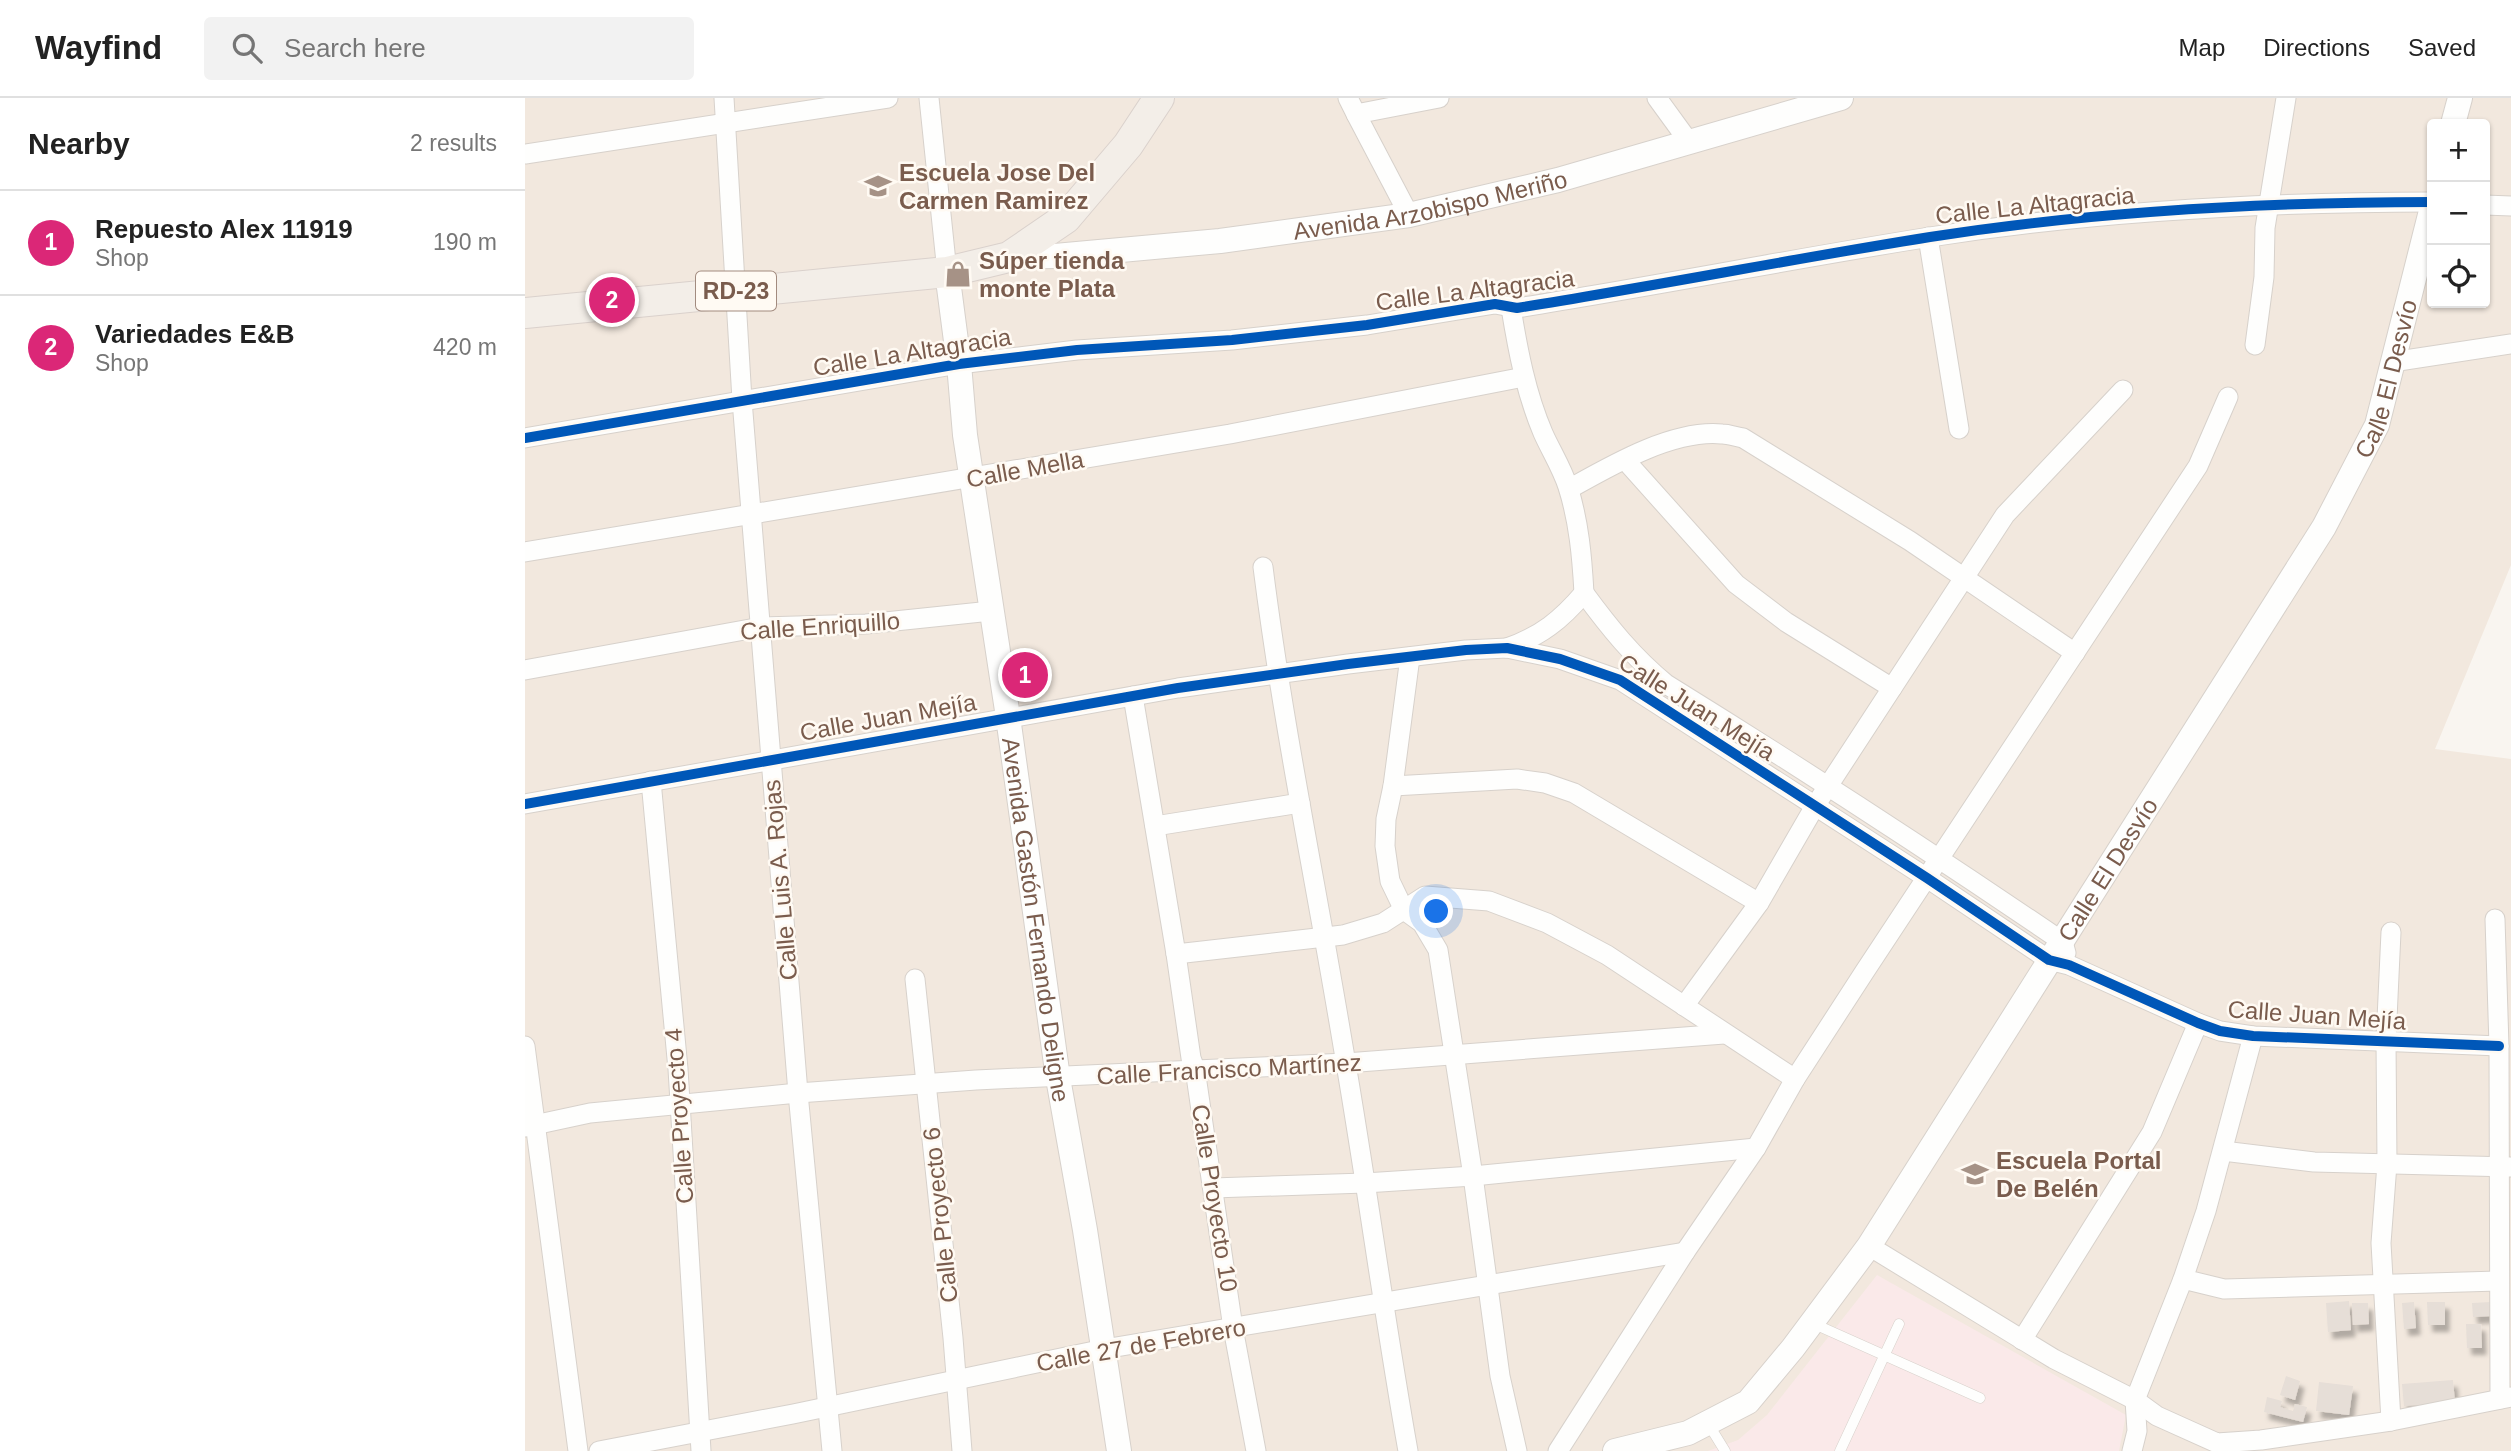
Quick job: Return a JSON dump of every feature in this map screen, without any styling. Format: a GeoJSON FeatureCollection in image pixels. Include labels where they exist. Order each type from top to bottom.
{"type":"FeatureCollection","features":[{"type":"Feature","properties":{"kind":"main road","name":"RD-23"},"geometry":{"type":"LineString","coordinates":[[525,313],[947,272],[1009,257],[1066,218],[1128,145],[1159,98]]}},
{"type":"Feature","properties":{"kind":"street","name":"Calle Luis A. Rojas"},"geometry":{"type":"LineString","coordinates":[[724,98],[734,292],[797,1093],[832,1451]]}},
{"type":"Feature","properties":{"kind":"street"},"geometry":{"type":"LineString","coordinates":[[525,154],[888,98]]}},
{"type":"Feature","properties":{"kind":"street","name":"Avenida Gastón Fernando Deligne"},"geometry":{"type":"LineString","coordinates":[[929,98],[965,435],[1008,717],[1058,1078],[1119,1451]]}},
{"type":"Feature","properties":{"kind":"street"},"geometry":{"type":"LineString","coordinates":[[1409,215],[1352,106],[1440,98]]}},
{"type":"Feature","properties":{"kind":"street"},"geometry":{"type":"LineString","coordinates":[[1657,98],[1689,142]]}},
{"type":"Feature","properties":{"kind":"street","name":"Avenida Arzobispo Meriño"},"geometry":{"type":"LineString","coordinates":[[1009,257],[1055,257],[1220,242],[1409,215],[1558,180],[1841,98]]}},
{"type":"Feature","properties":{"kind":"street"},"geometry":{"type":"LineString","coordinates":[[2255,345],[2264,278],[2265,228],[2286,98]]}},
{"type":"Feature","properties":{"kind":"street"},"geometry":{"type":"LineString","coordinates":[[2454,119],[2460,98]]}},
{"type":"Feature","properties":{"kind":"street","name":"Calle La Altagracia"},"geometry":{"type":"LineString","coordinates":[[525,438],[959,364],[1077,350],[1233,340],[1354,326],[1495,304],[1511,308],[1928,237],[2101,216],[2332,202],[2427,204]]}},
{"type":"Feature","properties":{"kind":"street"},"geometry":{"type":"LineString","coordinates":[[2490,205],[2511,206]]}},
{"type":"Feature","properties":{"kind":"street","name":"Calle El Desvío"},"geometry":{"type":"LineString","coordinates":[[1615,1451],[1688,1433],[1748,1402],[1812,1324],[1870,1246],[2060,956],[2324,527],[2377,425],[2427,224]]}},
{"type":"Feature","properties":{"kind":"street"},"geometry":{"type":"LineString","coordinates":[[1928,237],[1959,429]]}},
{"type":"Feature","properties":{"kind":"street"},"geometry":{"type":"LineString","coordinates":[[1507,648],[1532,640],[1548,629],[1567,613],[1584,593],[1576,517],[1569,489],[1543,433],[1524,377],[1511,308]]}},
{"type":"Feature","properties":{"kind":"street"},"geometry":{"type":"LineString","coordinates":[[2392,362],[2511,344]]}},
{"type":"Feature","properties":{"kind":"street","name":"Calle Mella"},"geometry":{"type":"LineString","coordinates":[[525,552],[1230,434],[1524,377]]}},
{"type":"Feature","properties":{"kind":"street"},"geometry":{"type":"LineString","coordinates":[[1684,1006],[1759,903],[1815,806],[2005,515],[2123,390]]}},
{"type":"Feature","properties":{"kind":"street"},"geometry":{"type":"LineString","coordinates":[[1558,1451],[1685,1252],[1756,1148],[1795,1079],[2198,466],[2228,397]]}},
{"type":"Feature","properties":{"kind":"street"},"geometry":{"type":"LineString","coordinates":[[1569,489],[1669,441],[1721,433],[1743,439],[1910,541],[2075,653]]}},
{"type":"Feature","properties":{"kind":"street"},"geometry":{"type":"LineString","coordinates":[[1625,460],[1737,584],[1786,622],[1892,688]]}},
{"type":"Feature","properties":{"kind":"street"},"geometry":{"type":"LineString","coordinates":[[1263,567],[1277,674],[1346,1063],[1408,1451]]}},
{"type":"Feature","properties":{"kind":"street","name":"Calle Juan Mejía"},"geometry":{"type":"LineString","coordinates":[[1584,593],[1641,664],[1666,684],[1829,785],[1940,858],[2060,956]]}},
{"type":"Feature","properties":{"kind":"street","name":"Calle Enriquillo"},"geometry":{"type":"LineString","coordinates":[[525,670],[761,627],[866,625],[991,611]]}},
{"type":"Feature","properties":{"kind":"street","name":"Calle Juan Mejía"},"geometry":{"type":"LineString","coordinates":[[525,803],[1133,695],[1410,657],[1507,648],[1560,659],[1620,680],[1927,878],[2060,956],[2198,1023],[2220,1031],[2253,1036],[2499,1046]]}},
{"type":"Feature","properties":{"kind":"street"},"geometry":{"type":"LineString","coordinates":[[1410,657],[1386,819],[1385,846],[1389,881],[1403,911],[1422,923],[1438,950],[1473,1176],[1500,1377],[1517,1451]]}},
{"type":"Feature","properties":{"kind":"street","name":"Calle Proyecto 10"},"geometry":{"type":"LineString","coordinates":[[1133,695],[1191,1058],[1195,1069],[1233,1328],[1256,1451]]}},
{"type":"Feature","properties":{"kind":"street"},"geometry":{"type":"LineString","coordinates":[[1393,786],[1517,779],[1545,783],[1574,793],[1759,903]]}},
{"type":"Feature","properties":{"kind":"street","name":"Calle Proyecto 4"},"geometry":{"type":"LineString","coordinates":[[651,781],[680,1105],[700,1442]]}},
{"type":"Feature","properties":{"kind":"street"},"geometry":{"type":"LineString","coordinates":[[1155,826],[1300,803]]}},
{"type":"Feature","properties":{"kind":"street"},"geometry":{"type":"LineString","coordinates":[[1176,954],[1324,938],[1383,923],[1425,896],[1489,901],[1546,923],[1607,955],[1795,1079]]}},
{"type":"Feature","properties":{"kind":"street"},"geometry":{"type":"LineString","coordinates":[[1870,1246],[2054,1359],[2135,1400],[2157,1416],[2217,1443],[2261,1440],[2391,1421],[2505,1398],[2498,1281],[2504,1167],[2495,919]]}},
{"type":"Feature","properties":{"kind":"street"},"geometry":{"type":"LineString","coordinates":[[2391,932],[2386,1041],[2387,1164],[2381,1243],[2391,1421]]}},
{"type":"Feature","properties":{"kind":"street","name":"Calle Proyecto 6"},"geometry":{"type":"LineString","coordinates":[[915,979],[962,1451]]}},
{"type":"Feature","properties":{"kind":"street"},"geometry":{"type":"LineString","coordinates":[[2022,1340],[2152,1132],[2198,1023]]}},
{"type":"Feature","properties":{"kind":"street","name":"Calle Francisco Martínez"},"geometry":{"type":"LineString","coordinates":[[530,1126],[590,1113],[926,1083],[1346,1063],[1724,1034]]}},
{"type":"Feature","properties":{"kind":"street"},"geometry":{"type":"LineString","coordinates":[[2132,1451],[2137,1431],[2135,1400],[2183,1279],[2206,1211],[2253,1036]]}},
{"type":"Feature","properties":{"kind":"street"},"geometry":{"type":"LineString","coordinates":[[525,1046],[530,1126],[577,1451]]}},
{"type":"Feature","properties":{"kind":"street"},"geometry":{"type":"LineString","coordinates":[[1213,1188],[1473,1176],[1756,1148]]}},
{"type":"Feature","properties":{"kind":"street"},"geometry":{"type":"LineString","coordinates":[[2223,1151],[2314,1162],[2504,1167]]}},
{"type":"Feature","properties":{"kind":"street","name":"Calle 27 de Febrero"},"geometry":{"type":"LineString","coordinates":[[599,1451],[700,1442],[828,1407],[1104,1349],[1685,1252]]}},
{"type":"Feature","properties":{"kind":"street"},"geometry":{"type":"LineString","coordinates":[[2183,1279],[2224,1289],[2498,1281]]}},
{"type":"Feature","properties":{"kind":"lane"},"geometry":{"type":"LineString","coordinates":[[1812,1324],[1980,1398]]}},
{"type":"Feature","properties":{"kind":"lane"},"geometry":{"type":"LineString","coordinates":[[1840,1451],[1899,1324]]}},
{"type":"Feature","properties":{"kind":"lane"},"geometry":{"type":"LineString","coordinates":[[1708,1423],[1725,1451]]}},
{"type":"Feature","properties":{"kind":"shaded area"},"geometry":{"type":"Polygon","coordinates":[[[525,98],[2511,98],[2511,565],[2435,749],[2511,759],[2511,1451],[525,1451],[525,98]]]}},
{"type":"Feature","properties":{"kind":"shaded area"},"geometry":{"type":"Polygon","coordinates":[[[1877,1275],[2126,1415],[2119,1451],[1708,1451],[1738,1440],[1767,1415],[1877,1275]]]}},
{"type":"Feature","properties":{"kind":"building"},"geometry":{"type":"Polygon","coordinates":[[[2349,1301],[2351,1330],[2328,1332],[2326,1303],[2349,1301]]]}},
{"type":"Feature","properties":{"kind":"building"},"geometry":{"type":"Polygon","coordinates":[[[2414,1302],[2416,1328],[2404,1329],[2402,1303],[2414,1302]]]}},
{"type":"Feature","properties":{"kind":"building"},"geometry":{"type":"Polygon","coordinates":[[[2427,1302],[2445,1302],[2445,1325],[2428,1325],[2427,1302]]]}},
{"type":"Feature","properties":{"kind":"building"},"geometry":{"type":"Polygon","coordinates":[[[2491,1302],[2491,1316],[2473,1317],[2472,1303],[2491,1302]]]}},
{"type":"Feature","properties":{"kind":"building"},"geometry":{"type":"Polygon","coordinates":[[[2352,1303],[2368,1303],[2369,1324],[2353,1325],[2352,1303]]]}},
{"type":"Feature","properties":{"kind":"building"},"geometry":{"type":"Polygon","coordinates":[[[2466,1324],[2481,1324],[2482,1348],[2467,1348],[2466,1324]]]}},
{"type":"Feature","properties":{"kind":"building"},"geometry":{"type":"Polygon","coordinates":[[[2286,1376],[2300,1381],[2295,1400],[2280,1395],[2286,1376]]]}},
{"type":"Feature","properties":{"kind":"building"},"geometry":{"type":"Polygon","coordinates":[[[2453,1380],[2455,1403],[2404,1406],[2402,1384],[2453,1380]]]}},
{"type":"Feature","properties":{"kind":"building"},"geometry":{"type":"Polygon","coordinates":[[[2319,1382],[2353,1386],[2349,1415],[2316,1411],[2319,1382]]]}},
{"type":"Feature","properties":{"kind":"building"},"geometry":{"type":"Polygon","coordinates":[[[2267,1397],[2282,1401],[2280,1407],[2293,1411],[2295,1404],[2307,1407],[2303,1422],[2264,1412],[2267,1397]]]}},
{"type":"Feature","properties":{"kind":"cycle path"},"geometry":{"type":"LineString","coordinates":[[525,438],[959,364],[1077,350],[1232,340],[1367,325],[1495,304],[1517,308],[1878,245],[1992,228],[2118,214],[2244,206],[2427,202]]}},
{"type":"Feature","properties":{"kind":"cycle path"},"geometry":{"type":"LineString","coordinates":[[525,804],[1178,688],[1348,664],[1466,650],[1507,648],[1560,659],[1620,680],[2049,960],[2069,965],[2198,1023],[2220,1031],[2253,1036],[2499,1046]]}},
{"type":"Feature","properties":{"kind":"place","name":"Escuela Jose Del Carmen Ramirez"},"geometry":{"type":"Point","coordinates":[878,186]}},
{"type":"Feature","properties":{"kind":"place","name":"Súper tienda monte Plata"},"geometry":{"type":"Point","coordinates":[958,274]}},
{"type":"Feature","properties":{"kind":"place","name":"Variedades E&B"},"geometry":{"type":"Point","coordinates":[612,300]}},
{"type":"Feature","properties":{"kind":"place","name":"Repuesto Alex 11919"},"geometry":{"type":"Point","coordinates":[1025,675]}},
{"type":"Feature","properties":{"kind":"place","name":"Escuela Portal De Belén"},"geometry":{"type":"Point","coordinates":[1975,1174]}}]}
